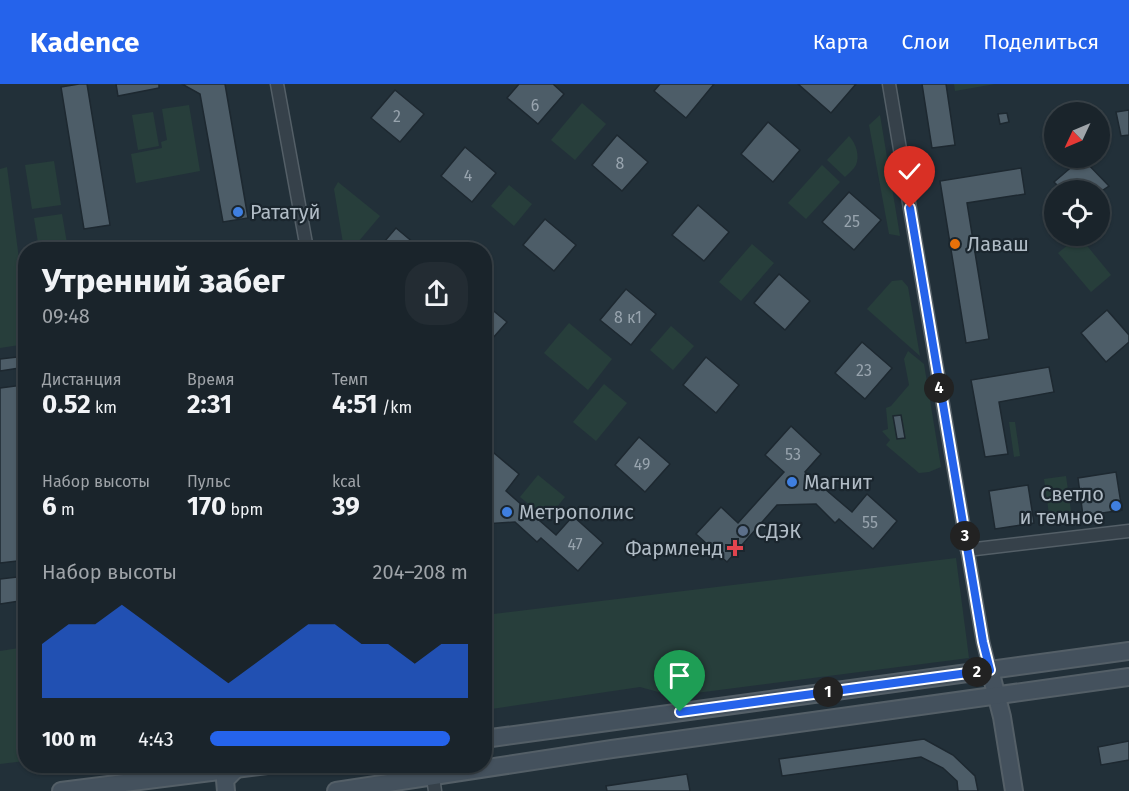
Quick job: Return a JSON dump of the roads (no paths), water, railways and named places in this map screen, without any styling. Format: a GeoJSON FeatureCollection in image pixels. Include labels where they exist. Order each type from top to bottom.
{"type":"FeatureCollection","features":[{"type":"Feature","properties":{"kind":"main road"},"geometry":{"type":"LineString","coordinates":[[492,738],[1129,651]]}},
{"type":"Feature","properties":{"kind":"main road"},"geometry":{"type":"LineString","coordinates":[[990,670],[1014,791]]}},
{"type":"Feature","properties":{"kind":"main road"},"geometry":{"type":"LineString","coordinates":[[492,773],[612,749],[1129,677]]}},
{"type":"Feature","properties":{"kind":"main road"},"geometry":{"type":"LineString","coordinates":[[608,722],[616,724],[622,734],[619,745],[612,749]]}},
{"type":"Feature","properties":{"kind":"main road"},"geometry":{"type":"LineString","coordinates":[[61,791],[204,773]]}},
{"type":"Feature","properties":{"kind":"main road"},"geometry":{"type":"LineString","coordinates":[[226,791],[225,780],[232,773]]}},
{"type":"Feature","properties":{"kind":"main road"},"geometry":{"type":"LineString","coordinates":[[336,791],[434,784],[490,773]]}},
{"type":"Feature","properties":{"kind":"street"},"geometry":{"type":"LineString","coordinates":[[278,84],[306,242]]}},
{"type":"Feature","properties":{"kind":"street"},"geometry":{"type":"LineString","coordinates":[[889,84],[967,550],[990,670]]}},
{"type":"Feature","properties":{"kind":"street"},"geometry":{"type":"LineString","coordinates":[[967,550],[1129,531]]}},
{"type":"Feature","properties":{"kind":"place","name":"Рататуй"},"geometry":{"type":"Point","coordinates":[238,212]}},
{"type":"Feature","properties":{"kind":"place","name":"Лаваш"},"geometry":{"type":"Point","coordinates":[955,244]}},
{"type":"Feature","properties":{"kind":"place","name":"Магнит"},"geometry":{"type":"Point","coordinates":[792,482]}},
{"type":"Feature","properties":{"kind":"place","name":"Светло и темное"},"geometry":{"type":"Point","coordinates":[1116,506]}},
{"type":"Feature","properties":{"kind":"place","name":"Метрополис"},"geometry":{"type":"Point","coordinates":[507,512]}},
{"type":"Feature","properties":{"kind":"place","name":"СДЭК"},"geometry":{"type":"Point","coordinates":[743,531]}},
{"type":"Feature","properties":{"kind":"place","name":"Фармленд"},"geometry":{"type":"Point","coordinates":[735,548]}}]}
